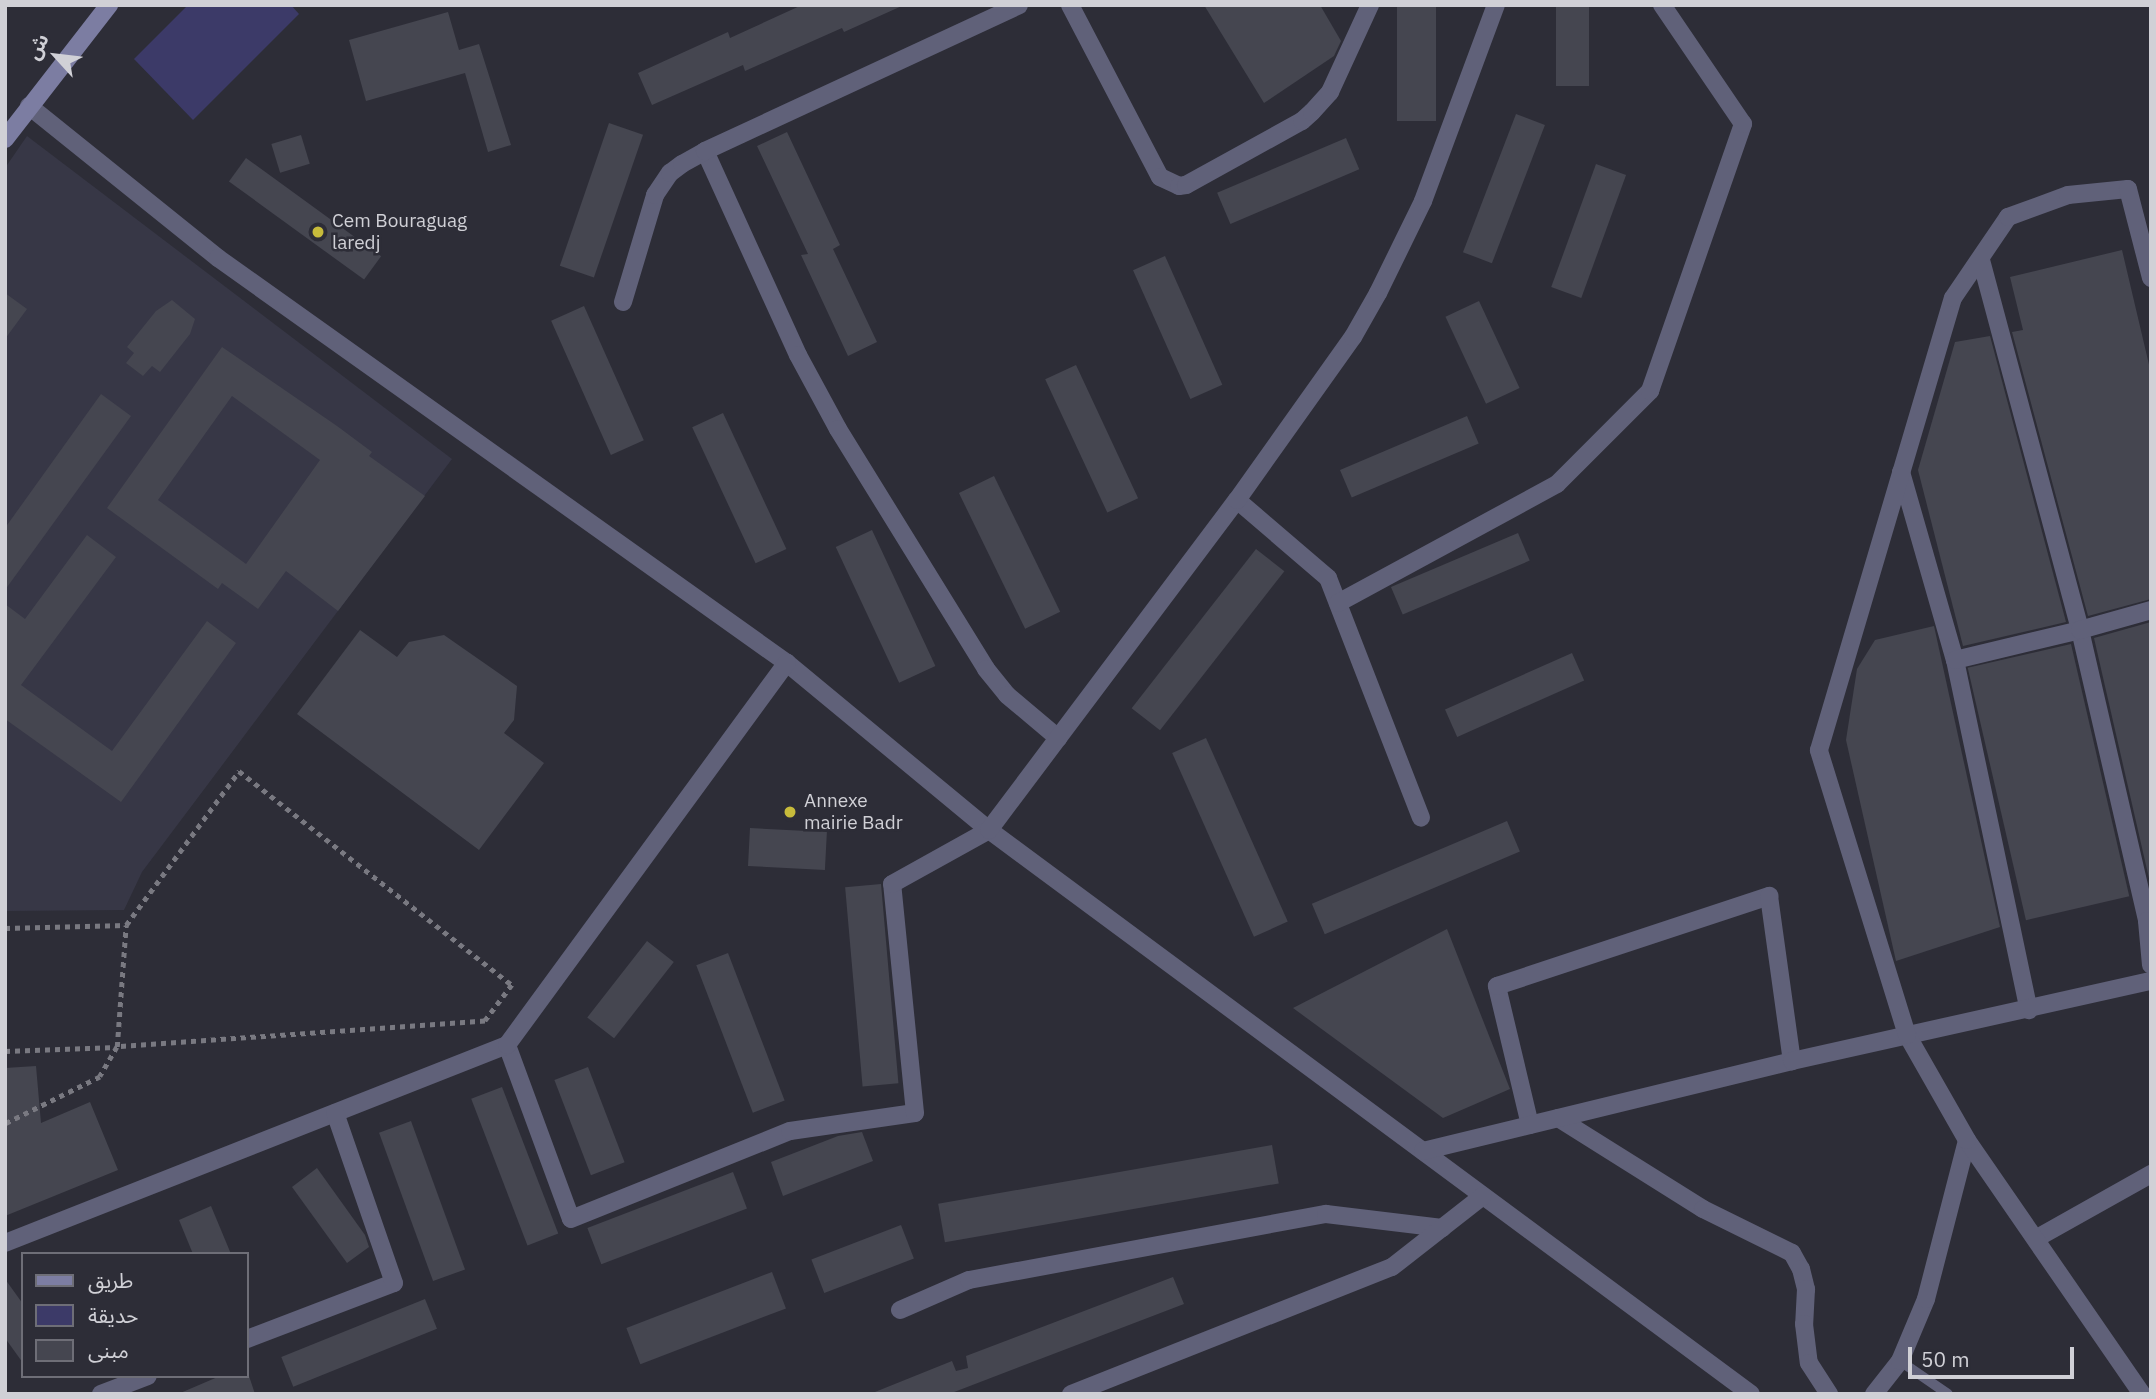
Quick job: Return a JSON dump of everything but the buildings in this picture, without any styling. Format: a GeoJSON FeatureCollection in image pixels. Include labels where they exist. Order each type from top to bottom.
{"type":"FeatureCollection","features":[{"type":"Feature","properties":{"kind":"main road"},"geometry":{"type":"LineString","coordinates":[[5,139],[109,5]]}},
{"type":"Feature","properties":{"kind":"street"},"geometry":{"type":"LineString","coordinates":[[623,302],[645,224],[662,183],[682,164],[1019,5]]}},
{"type":"Feature","properties":{"kind":"street"},"geometry":{"type":"LineString","coordinates":[[1070,5],[1160,177],[1179,186],[1186,185],[1312,113],[1330,92],[1370,5]]}},
{"type":"Feature","properties":{"kind":"street"},"geometry":{"type":"LineString","coordinates":[[508,1045],[571,1219],[790,1131],[915,1113],[892,884],[989,830],[1237,500],[1353,337],[1423,201],[1496,5]]}},
{"type":"Feature","properties":{"kind":"street"},"geometry":{"type":"LineString","coordinates":[[1338,603],[1557,484],[1650,391],[1744,124],[1662,5]]}},
{"type":"Feature","properties":{"kind":"street"},"geometry":{"type":"LineString","coordinates":[[29,106],[218,258],[787,663],[989,830],[1751,1394]]}},
{"type":"Feature","properties":{"kind":"street"},"geometry":{"type":"LineString","coordinates":[[705,151],[798,355],[838,429],[986,669],[1007,695],[1058,738]]}},
{"type":"Feature","properties":{"kind":"street"},"geometry":{"type":"LineString","coordinates":[[2142,1394],[1967,1140],[1907,1035],[1819,750],[1900,471],[1954,298],[2008,217],[2068,195],[2129,189],[2151,278]]}},
{"type":"Feature","properties":{"kind":"street"},"geometry":{"type":"LineString","coordinates":[[1981,260],[2080,630],[2147,921],[2151,965]]}},
{"type":"Feature","properties":{"kind":"street"},"geometry":{"type":"LineString","coordinates":[[1900,471],[1955,660],[2029,1010]]}},
{"type":"Feature","properties":{"kind":"street"},"geometry":{"type":"LineString","coordinates":[[1237,500],[1328,578],[1421,818]]}},
{"type":"Feature","properties":{"kind":"street"},"geometry":{"type":"LineString","coordinates":[[1955,660],[2151,610]]}},
{"type":"Feature","properties":{"kind":"street"},"geometry":{"type":"LineString","coordinates":[[5,1243],[508,1045],[787,663]]}},
{"type":"Feature","properties":{"kind":"street"},"geometry":{"type":"LineString","coordinates":[[1530,1125],[1497,986],[1769,896],[1793,1061]]}},
{"type":"Feature","properties":{"kind":"street"},"geometry":{"type":"LineString","coordinates":[[1423,1151],[1793,1061],[2151,981]]}},
{"type":"Feature","properties":{"kind":"street"},"geometry":{"type":"LineString","coordinates":[[248,1339],[394,1283],[335,1113]]}},
{"type":"Feature","properties":{"kind":"street"},"geometry":{"type":"LineString","coordinates":[[1559,1118],[1703,1209],[1792,1253],[1801,1269],[1806,1289],[1804,1324],[1809,1363],[1829,1394]]}},
{"type":"Feature","properties":{"kind":"street"},"geometry":{"type":"LineString","coordinates":[[1874,1394],[1900,1361],[1927,1299],[1967,1140]]}},
{"type":"Feature","properties":{"kind":"street"},"geometry":{"type":"LineString","coordinates":[[2037,1238],[2151,1174]]}},
{"type":"Feature","properties":{"kind":"street"},"geometry":{"type":"LineString","coordinates":[[1071,1394],[1392,1266],[1483,1196]]}},
{"type":"Feature","properties":{"kind":"street"},"geometry":{"type":"LineString","coordinates":[[900,1310],[969,1280],[1326,1214],[1442,1228]]}},
{"type":"Feature","properties":{"kind":"street"},"geometry":{"type":"LineString","coordinates":[[1120,1376],[1126,1394]]}},
{"type":"Feature","properties":{"kind":"street"},"geometry":{"type":"LineString","coordinates":[[101,1394],[143,1378]]}},
{"type":"Feature","properties":{"kind":"lane"},"geometry":{"type":"LineString","coordinates":[[1900,1361],[1948,1394]]}},
{"type":"Feature","properties":{"kind":"path"},"geometry":{"type":"LineString","coordinates":[[5,1051],[117,1047],[485,1021],[512,985],[239,771],[126,925],[117,1047],[100,1077],[5,1124]]}},
{"type":"Feature","properties":{"kind":"path"},"geometry":{"type":"LineString","coordinates":[[5,928],[126,925]]}},
{"type":"Feature","properties":{"kind":"shaded area"},"geometry":{"type":"Polygon","coordinates":[[[27,136],[452,459],[142,872],[124,910],[5,911],[5,168],[27,136]]]}},
{"type":"Feature","properties":{"kind":"green space"},"geometry":{"type":"Polygon","coordinates":[[[188,5],[291,5],[299,14],[193,120],[134,59],[188,5]]]}},
{"type":"Feature","properties":{"kind":"place","name":"Cem Bouraguag laredj"},"geometry":{"type":"Point","coordinates":[318,232]}},
{"type":"Feature","properties":{"kind":"place","name":"Annexe mairie Badr"},"geometry":{"type":"Point","coordinates":[790,812]}}]}
